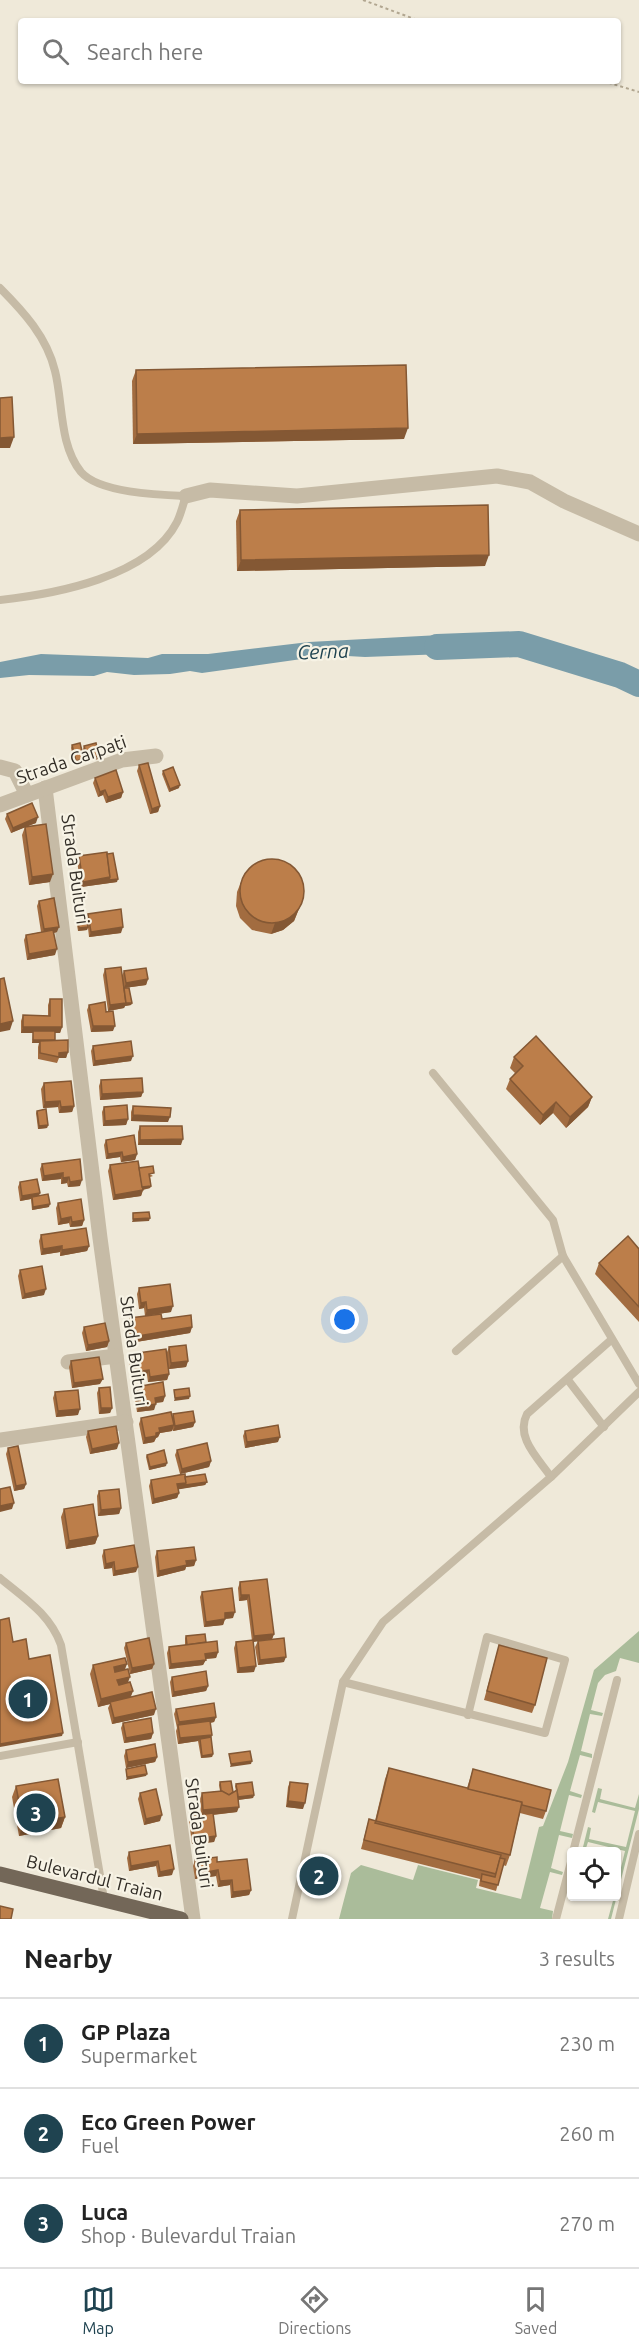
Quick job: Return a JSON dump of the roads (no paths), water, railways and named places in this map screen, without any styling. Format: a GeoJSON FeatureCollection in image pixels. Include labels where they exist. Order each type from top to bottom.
{"type":"FeatureCollection","features":[{"type":"Feature","properties":{"kind":"main road","name":"Bulevardul Traian"},"geometry":{"type":"LineString","coordinates":[[0,1874],[181,1919]]}},
{"type":"Feature","properties":{"kind":"street"},"geometry":{"type":"LineString","coordinates":[[186,496],[210,490],[297,496],[497,476],[530,482],[564,501],[639,534]]}},
{"type":"Feature","properties":{"kind":"street","name":"Strada Carpați"},"geometry":{"type":"LineString","coordinates":[[0,805],[122,760],[156,756]]}},
{"type":"Feature","properties":{"kind":"street"},"geometry":{"type":"LineString","coordinates":[[0,767],[15,771],[27,795]]}},
{"type":"Feature","properties":{"kind":"street","name":"Strada Buituri"},"geometry":{"type":"LineString","coordinates":[[45,788],[116,1356],[193,1919]]}},
{"type":"Feature","properties":{"kind":"street"},"geometry":{"type":"LineString","coordinates":[[68,1362],[116,1356]]}},
{"type":"Feature","properties":{"kind":"street"},"geometry":{"type":"LineString","coordinates":[[0,1440],[126,1422]]}},
{"type":"Feature","properties":{"kind":"lane"},"geometry":{"type":"LineString","coordinates":[[0,288],[26,315],[48,349],[55,370],[60,408],[73,458],[82,473],[99,483],[125,490],[186,496],[177,524],[150,554],[74,589],[0,600]]}},
{"type":"Feature","properties":{"kind":"lane"},"geometry":{"type":"LineString","coordinates":[[433,1073],[553,1220],[563,1256],[639,1384]]}},
{"type":"Feature","properties":{"kind":"lane"},"geometry":{"type":"LineString","coordinates":[[456,1352],[563,1256]]}},
{"type":"Feature","properties":{"kind":"lane"},"geometry":{"type":"LineString","coordinates":[[552,1477],[526,1442],[523,1422],[527,1413],[611,1340]]}},
{"type":"Feature","properties":{"kind":"lane"},"geometry":{"type":"LineString","coordinates":[[567,1380],[604,1427]]}},
{"type":"Feature","properties":{"kind":"lane"},"geometry":{"type":"LineString","coordinates":[[292,1919],[343,1682],[383,1622],[552,1477],[639,1392]]}},
{"type":"Feature","properties":{"kind":"lane"},"geometry":{"type":"LineString","coordinates":[[0,1578],[45,1616],[55,1629],[61,1645],[104,1899]]}},
{"type":"Feature","properties":{"kind":"lane"},"geometry":{"type":"LineString","coordinates":[[343,1682],[468,1715],[545,1733],[565,1660],[487,1637],[468,1715]]}},
{"type":"Feature","properties":{"kind":"lane"},"geometry":{"type":"LineString","coordinates":[[574,1847],[617,1680]]}},
{"type":"Feature","properties":{"kind":"lane"},"geometry":{"type":"LineString","coordinates":[[0,1756],[78,1742]]}},
{"type":"Feature","properties":{"kind":"lane"},"geometry":{"type":"LineString","coordinates":[[619,1919],[639,1834]]}},
{"type":"Feature","properties":{"kind":"lane"},"geometry":{"type":"LineString","coordinates":[[556,1919],[567,1877]]}},
{"type":"Feature","properties":{"kind":"water"},"geometry":{"type":"Polygon","coordinates":[[[440,635],[474,636],[472,653],[365,657],[330,655],[202,673],[190,671],[134,675],[107,672],[94,676],[29,675],[0,678],[0,662],[41,654],[148,658],[162,654],[208,654],[309,642],[440,635]]]}},
{"type":"Feature","properties":{"kind":"waterway","name":"Cerna"},"geometry":{"type":"LineString","coordinates":[[437,647],[519,644],[620,675],[639,684]]}},
{"type":"Feature","properties":{"kind":"place","name":"GP Plaza"},"geometry":{"type":"Point","coordinates":[28,1699]}},
{"type":"Feature","properties":{"kind":"place","name":"Luca"},"geometry":{"type":"Point","coordinates":[36,1813]}},
{"type":"Feature","properties":{"kind":"place","name":"Eco Green Power"},"geometry":{"type":"Point","coordinates":[319,1876]}}]}
